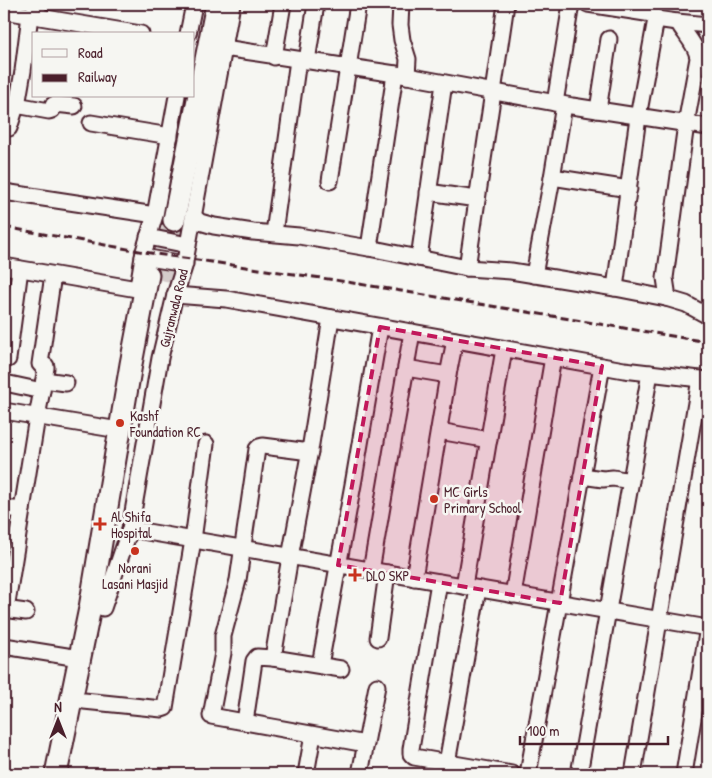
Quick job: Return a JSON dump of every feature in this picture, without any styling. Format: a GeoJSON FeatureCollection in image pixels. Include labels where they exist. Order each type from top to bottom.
{"type":"FeatureCollection","features":[{"type":"Feature","properties":{"kind":"highway"},"geometry":{"type":"LineString","coordinates":[[195,45],[204,4]]}},
{"type":"Feature","properties":{"kind":"highway","name":"Gujranwala Road"},"geometry":{"type":"LineString","coordinates":[[171,218],[217,4]]}},
{"type":"Feature","properties":{"kind":"highway","name":"Gujranwala Road"},"geometry":{"type":"LineString","coordinates":[[171,218],[186,98]]}},
{"type":"Feature","properties":{"kind":"highway","name":"Gujranwala Road"},"geometry":{"type":"LineString","coordinates":[[70,774],[84,702],[97,608],[153,279]]}},
{"type":"Feature","properties":{"kind":"highway","name":"Gujranwala Road"},"geometry":{"type":"LineString","coordinates":[[56,774],[79,658],[97,608]]}},
{"type":"Feature","properties":{"kind":"street"},"geometry":{"type":"LineString","coordinates":[[188,32],[194,4]]}},
{"type":"Feature","properties":{"kind":"street","name":"Gujranwala Road"},"geometry":{"type":"LineString","coordinates":[[97,608],[130,529],[160,358],[148,237],[171,218],[224,48],[232,4]]}},
{"type":"Feature","properties":{"kind":"street"},"geometry":{"type":"LineString","coordinates":[[274,57],[283,4]]}},
{"type":"Feature","properties":{"kind":"street"},"geometry":{"type":"LineString","coordinates":[[274,233],[302,61],[316,4]]}},
{"type":"Feature","properties":{"kind":"street"},"geometry":{"type":"LineString","coordinates":[[330,181],[358,4]]}},
{"type":"Feature","properties":{"kind":"street"},"geometry":{"type":"LineString","coordinates":[[369,248],[401,75],[408,58],[402,40],[400,25],[401,4]]}},
{"type":"Feature","properties":{"kind":"street"},"geometry":{"type":"LineString","coordinates":[[467,268],[506,4]]}},
{"type":"Feature","properties":{"kind":"street"},"geometry":{"type":"LineString","coordinates":[[534,275],[552,177],[571,4]]}},
{"type":"Feature","properties":{"kind":"street"},"geometry":{"type":"LineString","coordinates":[[588,4],[609,5],[652,14],[656,19],[708,25]]}},
{"type":"Feature","properties":{"kind":"street"},"geometry":{"type":"LineString","coordinates":[[4,12],[34,8],[133,32]]}},
{"type":"Feature","properties":{"kind":"street"},"geometry":{"type":"LineString","coordinates":[[9,128],[16,105],[34,8]]}},
{"type":"Feature","properties":{"kind":"street"},"geometry":{"type":"LineString","coordinates":[[615,288],[638,117],[656,19]]}},
{"type":"Feature","properties":{"kind":"street"},"geometry":{"type":"LineString","coordinates":[[666,298],[665,278],[686,124],[698,63],[698,55],[695,48],[677,22]]}},
{"type":"Feature","properties":{"kind":"street"},"geometry":{"type":"LineString","coordinates":[[598,110],[609,39]]}},
{"type":"Feature","properties":{"kind":"street"},"geometry":{"type":"LineString","coordinates":[[224,48],[401,75],[560,104],[708,127]]}},
{"type":"Feature","properties":{"kind":"street"},"geometry":{"type":"LineString","coordinates":[[419,258],[444,83]]}},
{"type":"Feature","properties":{"kind":"street","name":"Gujranwala Road"},"geometry":{"type":"LineString","coordinates":[[97,608],[88,562],[113,429],[153,279],[185,264],[188,245],[171,218],[170,136],[177,98]]}},
{"type":"Feature","properties":{"kind":"street"},"geometry":{"type":"LineString","coordinates":[[16,105],[49,111],[52,110],[54,104],[74,106]]}},
{"type":"Feature","properties":{"kind":"street"},"geometry":{"type":"LineString","coordinates":[[91,122],[170,136]]}},
{"type":"Feature","properties":{"kind":"street"},"geometry":{"type":"LineString","coordinates":[[552,177],[629,189]]}},
{"type":"Feature","properties":{"kind":"street"},"geometry":{"type":"LineString","coordinates":[[4,192],[253,232],[299,236],[467,268],[499,270],[615,288],[686,304],[708,316]]}},
{"type":"Feature","properties":{"kind":"street"},"geometry":{"type":"LineString","coordinates":[[428,192],[477,200]]}},
{"type":"Feature","properties":{"kind":"street"},"geometry":{"type":"LineString","coordinates":[[148,237],[188,245]]}},
{"type":"Feature","properties":{"kind":"street"},"geometry":{"type":"LineString","coordinates":[[153,279],[185,264]]}},
{"type":"Feature","properties":{"kind":"street"},"geometry":{"type":"LineString","coordinates":[[4,266],[53,275],[153,279],[226,299],[602,366],[704,380],[659,620],[633,774]]}},
{"type":"Feature","properties":{"kind":"street"},"geometry":{"type":"LineString","coordinates":[[8,359],[20,269]]}},
{"type":"Feature","properties":{"kind":"street"},"geometry":{"type":"LineString","coordinates":[[26,612],[5,609],[46,368],[40,364],[53,275]]}},
{"type":"Feature","properties":{"kind":"street"},"geometry":{"type":"LineString","coordinates":[[273,658],[310,452],[331,318]]}},
{"type":"Feature","properties":{"kind":"street"},"geometry":{"type":"LineString","coordinates":[[320,665],[380,327]]}},
{"type":"Feature","properties":{"kind":"street"},"geometry":{"type":"LineString","coordinates":[[371,570],[412,332]]}},
{"type":"Feature","properties":{"kind":"street"},"geometry":{"type":"LineString","coordinates":[[414,578],[455,340]]}},
{"type":"Feature","properties":{"kind":"street"},"geometry":{"type":"LineString","coordinates":[[448,763],[489,440],[504,348]]}},
{"type":"Feature","properties":{"kind":"street"},"geometry":{"type":"LineString","coordinates":[[513,594],[553,357]]}},
{"type":"Feature","properties":{"kind":"street"},"geometry":{"type":"LineString","coordinates":[[528,774],[602,366]]}},
{"type":"Feature","properties":{"kind":"street"},"geometry":{"type":"LineString","coordinates":[[406,368],[448,375]]}},
{"type":"Feature","properties":{"kind":"street"},"geometry":{"type":"LineString","coordinates":[[579,774],[650,373]]}},
{"type":"Feature","properties":{"kind":"street"},"geometry":{"type":"LineString","coordinates":[[6,383],[43,385],[66,383]]}},
{"type":"Feature","properties":{"kind":"street"},"geometry":{"type":"LineString","coordinates":[[4,411],[113,429]]}},
{"type":"Feature","properties":{"kind":"street"},"geometry":{"type":"LineString","coordinates":[[438,431],[489,440]]}},
{"type":"Feature","properties":{"kind":"street"},"geometry":{"type":"LineString","coordinates":[[84,702],[165,708],[193,540],[206,444]]}},
{"type":"Feature","properties":{"kind":"street"},"geometry":{"type":"LineString","coordinates":[[310,452],[265,446],[258,448],[238,580],[224,636],[222,661],[211,716],[366,744]]}},
{"type":"Feature","properties":{"kind":"street"},"geometry":{"type":"LineString","coordinates":[[582,476],[631,481]]}},
{"type":"Feature","properties":{"kind":"street"},"geometry":{"type":"LineString","coordinates":[[4,508],[22,510]]}},
{"type":"Feature","properties":{"kind":"street"},"geometry":{"type":"LineString","coordinates":[[130,529],[708,627],[684,774]]}},
{"type":"Feature","properties":{"kind":"street"},"geometry":{"type":"LineString","coordinates":[[378,638],[387,573]]}},
{"type":"Feature","properties":{"kind":"street"},"geometry":{"type":"LineString","coordinates":[[438,582],[410,752],[414,757],[512,774]]}},
{"type":"Feature","properties":{"kind":"street"},"geometry":{"type":"LineString","coordinates":[[4,646],[79,658]]}},
{"type":"Feature","properties":{"kind":"street"},"geometry":{"type":"LineString","coordinates":[[245,722],[254,659],[259,656],[341,669]]}},
{"type":"Feature","properties":{"kind":"street"},"geometry":{"type":"LineString","coordinates":[[360,774],[377,686]]}},
{"type":"Feature","properties":{"kind":"street"},"geometry":{"type":"LineString","coordinates":[[306,774],[313,735]]}},
{"type":"Feature","properties":{"kind":"highlighted area"},"geometry":{"type":"Polygon","coordinates":[[[380,327],[602,366],[560,603],[338,565],[380,327]]]}},
{"type":"Feature","properties":{"kind":"tunnel"},"geometry":{"type":"LineString","coordinates":[[161,280],[174,220]]}},
{"type":"Feature","properties":{"kind":"railway"},"geometry":{"type":"LineString","coordinates":[[4,227],[156,254],[335,280],[708,342]]}},
{"type":"Feature","properties":{"kind":"place","name":"Kashf Foundation RC"},"geometry":{"type":"Point","coordinates":[120,423]}},
{"type":"Feature","properties":{"kind":"place","name":"MC Girls Primary School"},"geometry":{"type":"Point","coordinates":[434,499]}},
{"type":"Feature","properties":{"kind":"place","name":"Al Shifa Hospital"},"geometry":{"type":"Point","coordinates":[100,524]}},
{"type":"Feature","properties":{"kind":"place","name":"Norani Lasani Masjid"},"geometry":{"type":"Point","coordinates":[135,551]}},
{"type":"Feature","properties":{"kind":"place","name":"DLO SKP"},"geometry":{"type":"Point","coordinates":[355,575]}}]}
